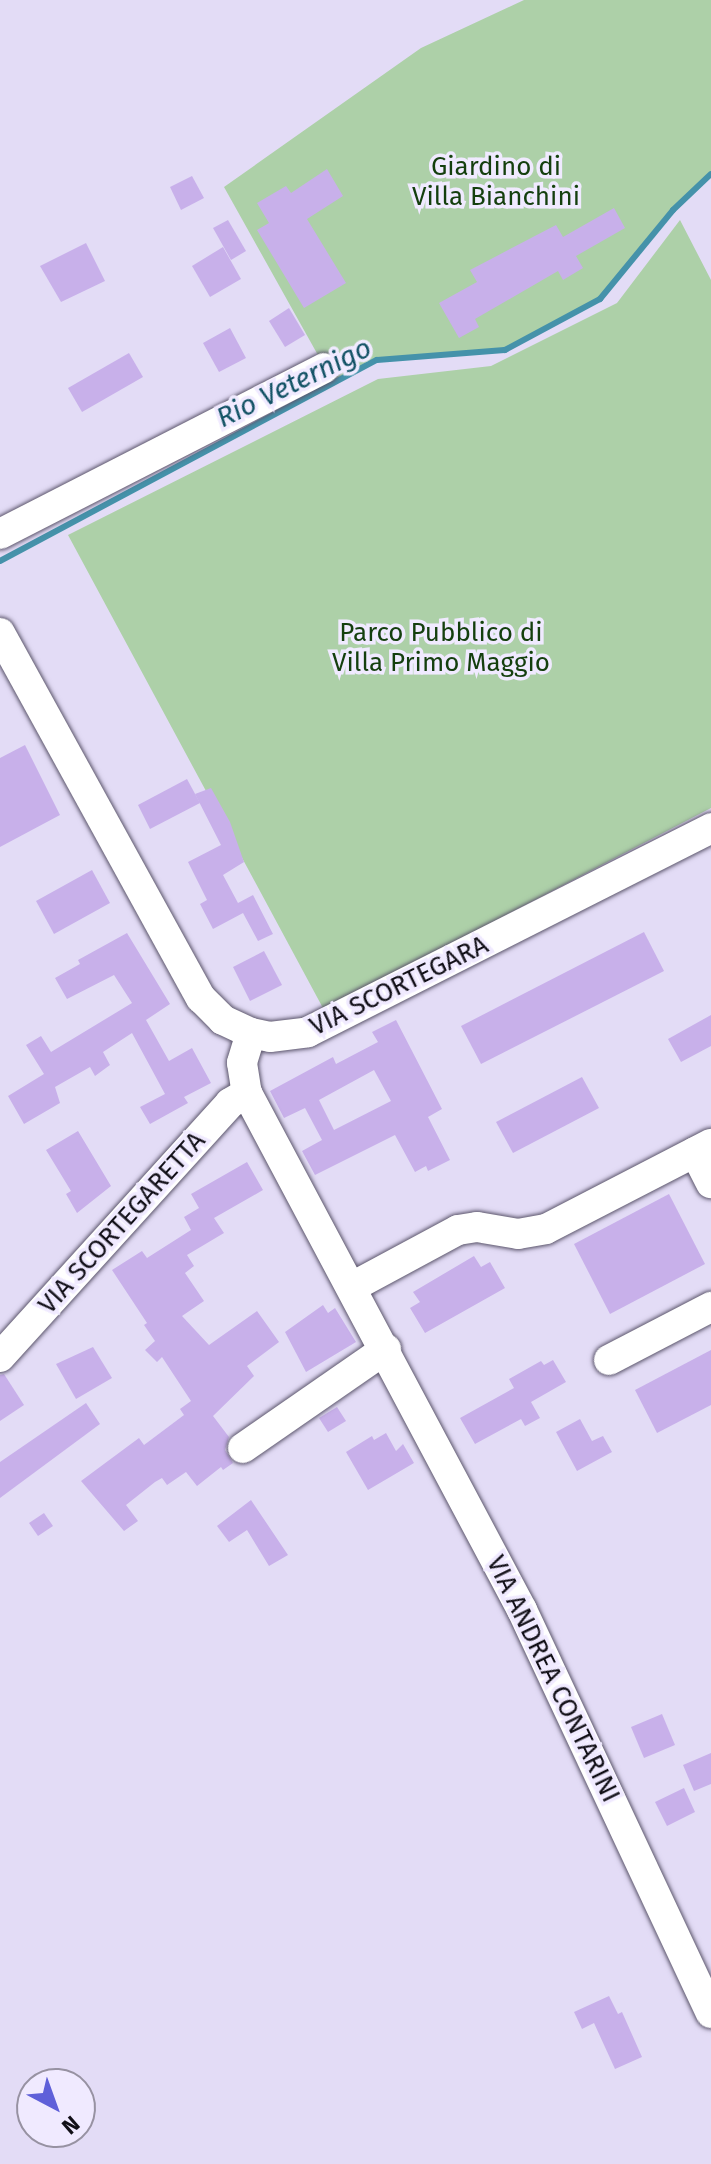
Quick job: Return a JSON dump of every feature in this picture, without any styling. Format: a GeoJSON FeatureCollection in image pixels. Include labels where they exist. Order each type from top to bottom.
{"type":"FeatureCollection","features":[{"type":"Feature","properties":{"kind":"street"},"geometry":{"type":"LineString","coordinates":[[0,534],[324,368]]}},
{"type":"Feature","properties":{"kind":"street","name":"VIA SCORTEGARA"},"geometry":{"type":"LineString","coordinates":[[0,633],[201,998],[223,1020],[251,1033],[270,1037],[308,1032],[711,828]]}},
{"type":"Feature","properties":{"kind":"street","name":"VIA ANDREA CONTARINI"},"geometry":{"type":"LineString","coordinates":[[251,1033],[242,1063],[247,1093],[386,1349],[522,1610],[711,2013]]}},
{"type":"Feature","properties":{"kind":"street","name":"VIA SCORTEGARETTA"},"geometry":{"type":"LineString","coordinates":[[0,1357],[230,1103],[247,1093]]}},
{"type":"Feature","properties":{"kind":"street"},"geometry":{"type":"LineString","coordinates":[[352,1287],[458,1230],[477,1227],[518,1234],[546,1229],[703,1148],[711,1183]]}},
{"type":"Feature","properties":{"kind":"street"},"geometry":{"type":"LineString","coordinates":[[609,1360],[711,1307]]}},
{"type":"Feature","properties":{"kind":"street"},"geometry":{"type":"LineString","coordinates":[[243,1448],[386,1349]]}},
{"type":"Feature","properties":{"kind":"green space","name":"Giardino di Villa Bianchini"},"geometry":{"type":"Polygon","coordinates":[[[524,0],[711,0],[711,174],[673,210],[600,299],[505,350],[377,360],[333,382],[224,187],[421,48],[524,0]]]}},
{"type":"Feature","properties":{"kind":"green space","name":"Parco Pubblico di Villa Primo Maggio"},"geometry":{"type":"Polygon","coordinates":[[[680,220],[711,280],[711,808],[324,1010],[68,535],[378,379],[491,366],[617,303],[680,220]]]}},
{"type":"Feature","properties":{"kind":"building"},"geometry":{"type":"Polygon","coordinates":[[[327,169],[343,196],[307,219],[346,283],[304,308],[257,230],[269,223],[257,203],[286,186],[291,193],[327,169]]]}},
{"type":"Feature","properties":{"kind":"building"},"geometry":{"type":"Polygon","coordinates":[[[192,176],[204,198],[181,210],[170,187],[192,176]]]}},
{"type":"Feature","properties":{"kind":"building"},"geometry":{"type":"Polygon","coordinates":[[[614,208],[625,228],[576,256],[583,268],[563,280],[558,271],[475,319],[479,327],[459,338],[439,303],[477,282],[470,270],[556,225],[563,237],[614,208]]]}},
{"type":"Feature","properties":{"kind":"building"},"geometry":{"type":"Polygon","coordinates":[[[228,220],[246,251],[231,260],[213,228],[228,220]]]}},
{"type":"Feature","properties":{"kind":"building"},"geometry":{"type":"Polygon","coordinates":[[[86,243],[105,281],[61,302],[40,266],[86,243]]]}},
{"type":"Feature","properties":{"kind":"building"},"geometry":{"type":"Polygon","coordinates":[[[223,247],[241,279],[210,297],[192,266],[223,247]]]}},
{"type":"Feature","properties":{"kind":"building"},"geometry":{"type":"Polygon","coordinates":[[[289,308],[305,335],[285,347],[269,321],[289,308]]]}},
{"type":"Feature","properties":{"kind":"building"},"geometry":{"type":"Polygon","coordinates":[[[230,328],[246,358],[219,372],[203,343],[230,328]]]}},
{"type":"Feature","properties":{"kind":"building"},"geometry":{"type":"Polygon","coordinates":[[[129,353],[143,377],[82,412],[68,388],[129,353]]]}},
{"type":"Feature","properties":{"kind":"building"},"geometry":{"type":"Polygon","coordinates":[[[25,745],[60,815],[0,847],[0,758],[25,745]]]}},
{"type":"Feature","properties":{"kind":"building"},"geometry":{"type":"Polygon","coordinates":[[[187,779],[200,803],[150,829],[138,805],[187,779]]]}},
{"type":"Feature","properties":{"kind":"building"},"geometry":{"type":"Polygon","coordinates":[[[211,788],[230,822],[244,862],[223,875],[238,903],[253,895],[273,934],[258,941],[243,913],[213,929],[200,904],[207,900],[188,862],[221,845],[195,794],[211,788]]]}},
{"type":"Feature","properties":{"kind":"building"},"geometry":{"type":"Polygon","coordinates":[[[92,870],[110,903],[54,934],[36,901],[92,870]]]}},
{"type":"Feature","properties":{"kind":"building"},"geometry":{"type":"Polygon","coordinates":[[[644,932],[664,971],[481,1064],[461,1026],[644,932]]]}},
{"type":"Feature","properties":{"kind":"building"},"geometry":{"type":"Polygon","coordinates":[[[127,933],[170,1004],[146,1020],[169,1061],[192,1048],[211,1083],[184,1097],[188,1103],[150,1124],[140,1107],[165,1094],[132,1033],[103,1052],[110,1065],[95,1076],[90,1067],[55,1087],[60,1103],[24,1124],[8,1096],[44,1074],[26,1045],[41,1036],[51,1052],[132,1003],[114,975],[67,999],[55,978],[80,964],[78,960],[127,933]]]}},
{"type":"Feature","properties":{"kind":"building"},"geometry":{"type":"Polygon","coordinates":[[[264,951],[282,985],[250,1001],[233,967],[264,951]]]}},
{"type":"Feature","properties":{"kind":"building"},"geometry":{"type":"Polygon","coordinates":[[[711,1015],[711,1046],[681,1062],[668,1039],[711,1015]]]}},
{"type":"Feature","properties":{"kind":"building"},"geometry":{"type":"Polygon","coordinates":[[[396,1020],[442,1109],[428,1117],[450,1160],[428,1171],[426,1166],[415,1172],[395,1135],[315,1175],[302,1151],[322,1140],[305,1108],[284,1118],[270,1091],[333,1057],[336,1064],[378,1042],[372,1032],[396,1020]],[[374,1070],[319,1100],[334,1130],[391,1101],[374,1070]]]}},
{"type":"Feature","properties":{"kind":"building"},"geometry":{"type":"Polygon","coordinates":[[[582,1077],[599,1108],[513,1153],[496,1122],[582,1077]]]}},
{"type":"Feature","properties":{"kind":"building"},"geometry":{"type":"Polygon","coordinates":[[[78,1131],[111,1186],[77,1213],[66,1194],[71,1191],[46,1150],[78,1131]]]}},
{"type":"Feature","properties":{"kind":"building"},"geometry":{"type":"Polygon","coordinates":[[[247,1162],[263,1190],[214,1218],[224,1233],[187,1255],[194,1266],[185,1273],[204,1301],[182,1316],[209,1345],[257,1311],[279,1342],[247,1366],[254,1376],[213,1416],[229,1437],[225,1450],[233,1463],[223,1470],[221,1467],[197,1486],[186,1472],[167,1485],[162,1478],[155,1482],[126,1505],[138,1521],[124,1531],[81,1481],[139,1438],[144,1445],[184,1415],[180,1409],[191,1401],[162,1357],[157,1362],[145,1350],[155,1341],[144,1325],[147,1323],[112,1270],[142,1251],[147,1258],[191,1230],[184,1217],[199,1208],[191,1194],[247,1162]]]}},
{"type":"Feature","properties":{"kind":"building"},"geometry":{"type":"Polygon","coordinates":[[[669,1194],[705,1264],[610,1314],[574,1244],[669,1194]]]}},
{"type":"Feature","properties":{"kind":"building"},"geometry":{"type":"Polygon","coordinates":[[[474,1256],[481,1267],[490,1262],[505,1288],[425,1333],[410,1308],[420,1302],[413,1292],[474,1256]]]}},
{"type":"Feature","properties":{"kind":"building"},"geometry":{"type":"Polygon","coordinates":[[[323,1305],[328,1313],[335,1308],[356,1342],[306,1372],[285,1332],[323,1305]]]}},
{"type":"Feature","properties":{"kind":"building"},"geometry":{"type":"Polygon","coordinates":[[[93,1347],[112,1378],[76,1399],[56,1364],[93,1347]]]}},
{"type":"Feature","properties":{"kind":"building"},"geometry":{"type":"Polygon","coordinates":[[[711,1350],[711,1405],[657,1433],[635,1390],[711,1350]]]}},
{"type":"Feature","properties":{"kind":"building"},"geometry":{"type":"Polygon","coordinates":[[[553,1360],[566,1382],[531,1402],[540,1418],[525,1426],[521,1419],[475,1444],[460,1418],[514,1388],[509,1379],[541,1361],[544,1365],[553,1360]]]}},
{"type":"Feature","properties":{"kind":"building"},"geometry":{"type":"Polygon","coordinates":[[[4,1374],[24,1405],[0,1421],[0,1375],[4,1374]]]}},
{"type":"Feature","properties":{"kind":"building"},"geometry":{"type":"Polygon","coordinates":[[[86,1403],[100,1424],[0,1498],[0,1462],[86,1403]]]}},
{"type":"Feature","properties":{"kind":"building"},"geometry":{"type":"Polygon","coordinates":[[[337,1407],[346,1421],[328,1432],[319,1418],[337,1407]]]}},
{"type":"Feature","properties":{"kind":"building"},"geometry":{"type":"Polygon","coordinates":[[[580,1419],[592,1441],[603,1436],[612,1452],[577,1471],[556,1432],[580,1419]]]}},
{"type":"Feature","properties":{"kind":"building"},"geometry":{"type":"Polygon","coordinates":[[[386,1433],[396,1451],[403,1444],[414,1463],[368,1490],[346,1452],[372,1436],[374,1440],[386,1433]]]}},
{"type":"Feature","properties":{"kind":"building"},"geometry":{"type":"Polygon","coordinates":[[[251,1500],[288,1555],[269,1566],[247,1530],[229,1542],[217,1526],[251,1500]]]}},
{"type":"Feature","properties":{"kind":"building"},"geometry":{"type":"Polygon","coordinates":[[[44,1513],[53,1526],[38,1536],[29,1523],[44,1513]]]}},
{"type":"Feature","properties":{"kind":"building"},"geometry":{"type":"Polygon","coordinates":[[[662,1714],[675,1745],[644,1758],[631,1727],[662,1714]]]}},
{"type":"Feature","properties":{"kind":"building"},"geometry":{"type":"Polygon","coordinates":[[[711,1753],[711,1784],[694,1791],[683,1765],[711,1753]]]}},
{"type":"Feature","properties":{"kind":"building"},"geometry":{"type":"Polygon","coordinates":[[[684,1788],[695,1812],[667,1826],[655,1802],[684,1788]]]}},
{"type":"Feature","properties":{"kind":"building"},"geometry":{"type":"Polygon","coordinates":[[[609,1996],[618,2014],[622,2012],[642,2057],[615,2069],[594,2023],[582,2029],[574,2012],[609,1996]]]}},
{"type":"Feature","properties":{"kind":"waterway","name":"Rio Veternigo"},"geometry":{"type":"LineString","coordinates":[[0,561],[377,360],[505,350],[600,299],[673,210],[711,174]]}}]}
